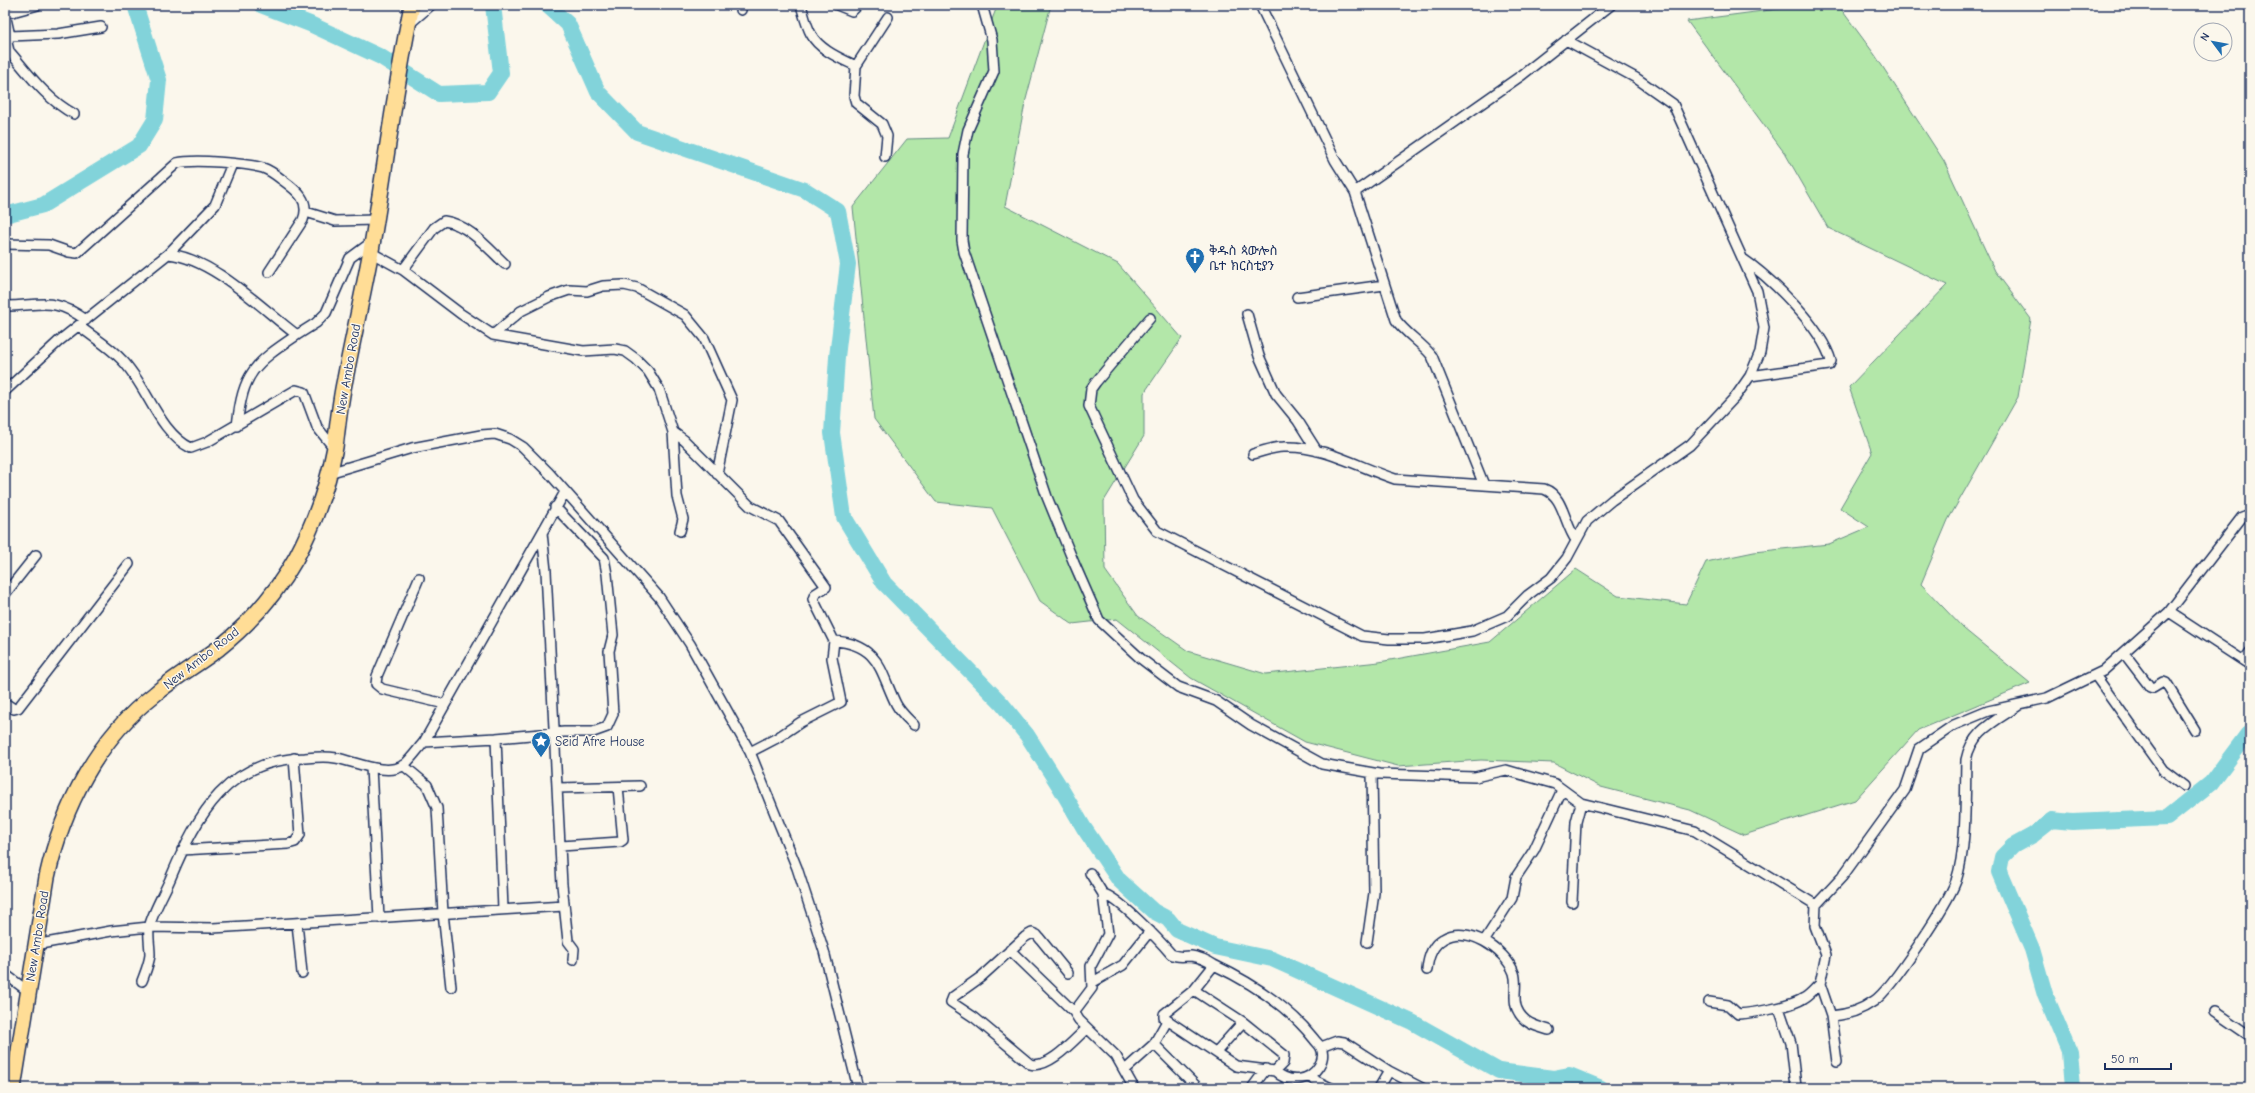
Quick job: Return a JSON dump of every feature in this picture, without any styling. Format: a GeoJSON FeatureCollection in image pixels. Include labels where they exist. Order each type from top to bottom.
{"type":"FeatureCollection","features":[{"type":"Feature","properties":{"kind":"main road","name":"New Ambo Road"},"geometry":{"type":"LineString","coordinates":[[13,1088],[29,992],[35,945],[54,844],[64,816],[91,765],[131,715],[154,694],[224,643],[240,628],[278,586],[295,559],[309,531],[329,473],[334,448],[342,390],[372,247],[406,33],[412,5]]}},
{"type":"Feature","properties":{"kind":"street"},"geometry":{"type":"LineString","coordinates":[[38,5],[5,14],[10,36],[7,43],[7,53],[61,108],[74,114]]}},
{"type":"Feature","properties":{"kind":"street"},"geometry":{"type":"LineString","coordinates":[[406,33],[431,5]]}},
{"type":"Feature","properties":{"kind":"street"},"geometry":{"type":"LineString","coordinates":[[800,5],[811,35],[816,41],[821,46],[856,66]]}},
{"type":"Feature","properties":{"kind":"street"},"geometry":{"type":"LineString","coordinates":[[837,5],[852,11],[858,5]]}},
{"type":"Feature","properties":{"kind":"street"},"geometry":{"type":"LineString","coordinates":[[982,5],[992,40],[994,71],[968,130],[963,154],[962,240],[964,252],[1047,497],[1099,620],[1140,658],[1178,687],[1216,700],[1251,725],[1322,764],[1372,773],[1475,777],[1506,770],[1555,784],[1581,803],[1695,831],[1816,905]]}},
{"type":"Feature","properties":{"kind":"street"},"geometry":{"type":"LineString","coordinates":[[1260,5],[1335,160],[1355,192],[1396,320],[1403,330],[1425,347],[1432,356],[1484,486]]}},
{"type":"Feature","properties":{"kind":"street"},"geometry":{"type":"LineString","coordinates":[[1355,192],[1522,75],[1611,5]]}},
{"type":"Feature","properties":{"kind":"street"},"geometry":{"type":"LineString","coordinates":[[885,157],[887,136],[882,124],[856,103],[854,96],[856,66],[888,17]]}},
{"type":"Feature","properties":{"kind":"street"},"geometry":{"type":"LineString","coordinates":[[10,36],[58,34],[101,27]]}},
{"type":"Feature","properties":{"kind":"street"},"geometry":{"type":"LineString","coordinates":[[1150,318],[1091,389],[1089,406],[1133,500],[1152,526],[1208,558],[1362,636],[1389,639],[1425,639],[1472,631],[1507,616],[1528,595],[1551,578],[1568,558],[1587,521],[1612,500],[1690,445],[1736,396],[1750,376],[1760,352],[1764,328],[1757,291],[1673,104],[1636,78],[1566,40]]}},
{"type":"Feature","properties":{"kind":"street"},"geometry":{"type":"LineString","coordinates":[[5,244],[49,245],[69,252],[77,252],[176,163],[186,161],[232,164],[263,168],[300,193],[306,212],[269,272]]}},
{"type":"Feature","properties":{"kind":"street"},"geometry":{"type":"LineString","coordinates":[[168,254],[214,205],[232,164]]}},
{"type":"Feature","properties":{"kind":"street"},"geometry":{"type":"LineString","coordinates":[[306,212],[334,221],[376,220]]}},
{"type":"Feature","properties":{"kind":"street"},"geometry":{"type":"LineString","coordinates":[[403,270],[434,228],[444,221],[451,222],[468,230],[505,264]]}},
{"type":"Feature","properties":{"kind":"street"},"geometry":{"type":"LineString","coordinates":[[237,426],[239,404],[247,378],[267,354],[316,323],[326,313],[334,299],[350,258],[372,247],[461,314],[494,335],[583,351],[606,348],[625,352],[648,371],[659,389],[673,432],[677,496],[683,518],[680,531]]}},
{"type":"Feature","properties":{"kind":"street"},"geometry":{"type":"LineString","coordinates":[[5,391],[59,341],[83,323],[161,257],[168,254],[176,254],[193,261],[224,278],[258,302],[297,335]]}},
{"type":"Feature","properties":{"kind":"street"},"geometry":{"type":"LineString","coordinates":[[1742,258],[1759,270],[1809,323],[1831,361],[1829,365],[1750,376]]}},
{"type":"Feature","properties":{"kind":"street"},"geometry":{"type":"LineString","coordinates":[[494,335],[521,311],[549,297],[568,290],[587,291],[603,286],[624,285],[637,288],[685,315],[704,338],[732,400],[717,474]]}},
{"type":"Feature","properties":{"kind":"street"},"geometry":{"type":"LineString","coordinates":[[1297,297],[1384,285]]}},
{"type":"Feature","properties":{"kind":"street"},"geometry":{"type":"LineString","coordinates":[[5,306],[59,305],[72,310],[83,323],[122,360],[138,380],[157,413],[182,444],[191,448],[196,448],[237,426],[296,390],[300,390],[304,392],[317,427],[334,448]]}},
{"type":"Feature","properties":{"kind":"street"},"geometry":{"type":"LineString","coordinates":[[1247,314],[1259,356],[1276,394],[1298,421],[1317,451]]}},
{"type":"Feature","properties":{"kind":"street"},"geometry":{"type":"LineString","coordinates":[[673,432],[684,440],[750,506],[779,521],[826,587],[815,594],[813,599],[834,641],[832,658],[841,702],[801,722],[777,738],[750,752]]}},
{"type":"Feature","properties":{"kind":"street"},"geometry":{"type":"LineString","coordinates":[[329,473],[412,448],[457,439],[495,434],[510,438],[523,447],[659,597],[690,644],[750,752],[797,868],[824,951],[858,1088]]}},
{"type":"Feature","properties":{"kind":"street"},"geometry":{"type":"LineString","coordinates":[[1254,454],[1282,446],[1302,447],[1346,459],[1374,472],[1395,479],[1484,486],[1522,486],[1552,491],[1558,498],[1570,532],[1576,540]]}},
{"type":"Feature","properties":{"kind":"street"},"geometry":{"type":"LineString","coordinates":[[142,981],[150,957],[150,927],[182,850],[204,810],[214,798],[233,781],[256,767],[273,761],[294,758],[335,758],[371,768],[385,769],[403,765],[424,742],[542,533],[555,507],[565,492]]}},
{"type":"Feature","properties":{"kind":"street"},"geometry":{"type":"LineString","coordinates":[[424,742],[598,731],[607,727],[612,714],[609,651],[613,635],[604,558],[555,507]]}},
{"type":"Feature","properties":{"kind":"street"},"geometry":{"type":"LineString","coordinates":[[1837,1062],[1831,1016],[1820,984],[1826,955],[1815,926],[1816,905],[1842,877],[1905,790],[1919,750],[1954,725],[1988,711],[2047,698],[2103,671],[2169,612],[2242,517],[2250,514]]}},
{"type":"Feature","properties":{"kind":"street"},"geometry":{"type":"LineString","coordinates":[[542,533],[546,572],[564,906],[568,941],[574,949],[573,960]]}},
{"type":"Feature","properties":{"kind":"street"},"geometry":{"type":"LineString","coordinates":[[5,594],[36,555]]}},
{"type":"Feature","properties":{"kind":"street"},"geometry":{"type":"LineString","coordinates":[[5,704],[14,709],[18,708],[129,564]]}},
{"type":"Feature","properties":{"kind":"street"},"geometry":{"type":"LineString","coordinates":[[419,578],[377,676],[376,684],[382,689],[445,704]]}},
{"type":"Feature","properties":{"kind":"street"},"geometry":{"type":"LineString","coordinates":[[2169,612],[2247,663],[2250,652]]}},
{"type":"Feature","properties":{"kind":"street"},"geometry":{"type":"LineString","coordinates":[[834,641],[848,642],[866,652],[878,662],[896,705],[914,725]]}},
{"type":"Feature","properties":{"kind":"street"},"geometry":{"type":"LineString","coordinates":[[2124,652],[2150,687],[2153,688],[2163,682],[2166,683],[2195,730]]}},
{"type":"Feature","properties":{"kind":"street"},"geometry":{"type":"LineString","coordinates":[[2095,675],[2163,770],[2184,786]]}},
{"type":"Feature","properties":{"kind":"street"},"geometry":{"type":"LineString","coordinates":[[1831,1016],[1849,1014],[1875,1001],[1889,986],[1946,902],[1956,881],[1961,859],[1966,760],[1970,745],[1974,737],[1986,727],[2019,705]]}},
{"type":"Feature","properties":{"kind":"street"},"geometry":{"type":"LineString","coordinates":[[496,738],[503,909]]}},
{"type":"Feature","properties":{"kind":"street"},"geometry":{"type":"LineString","coordinates":[[182,850],[288,844],[296,842],[300,835],[294,758]]}},
{"type":"Feature","properties":{"kind":"street"},"geometry":{"type":"LineString","coordinates":[[403,765],[427,785],[437,808],[442,913],[451,987]]}},
{"type":"Feature","properties":{"kind":"street"},"geometry":{"type":"LineString","coordinates":[[371,768],[379,918]]}},
{"type":"Feature","properties":{"kind":"street"},"geometry":{"type":"LineString","coordinates":[[1367,942],[1374,893],[1372,773]]}},
{"type":"Feature","properties":{"kind":"street"},"geometry":{"type":"LineString","coordinates":[[558,788],[640,786]]}},
{"type":"Feature","properties":{"kind":"street"},"geometry":{"type":"LineString","coordinates":[[561,846],[620,842],[623,840],[618,787]]}},
{"type":"Feature","properties":{"kind":"street"},"geometry":{"type":"LineString","coordinates":[[1485,940],[1512,898],[1516,877],[1534,850],[1562,790]]}},
{"type":"Feature","properties":{"kind":"street"},"geometry":{"type":"LineString","coordinates":[[1572,902],[1576,822],[1581,803]]}},
{"type":"Feature","properties":{"kind":"street"},"geometry":{"type":"LineString","coordinates":[[1074,1012],[1080,1002],[1088,996],[1093,982],[1091,966],[1108,934],[1103,894],[1090,873]]}},
{"type":"Feature","properties":{"kind":"street"},"geometry":{"type":"LineString","coordinates":[[1103,894],[1108,895],[1150,931],[1175,956],[1191,956],[1214,965],[1278,1004],[1293,1016],[1321,1047],[1323,1054],[1319,1065],[1308,1077],[1298,1080],[1287,1078],[1271,1070],[1236,1066],[1217,1051],[1166,1021],[1164,1014],[1194,990],[1214,965]]}},
{"type":"Feature","properties":{"kind":"street"},"geometry":{"type":"LineString","coordinates":[[35,945],[111,931],[150,927],[213,928],[564,906]]}},
{"type":"Feature","properties":{"kind":"street"},"geometry":{"type":"LineString","coordinates":[[297,923],[302,973]]}},
{"type":"Feature","properties":{"kind":"street"},"geometry":{"type":"LineString","coordinates":[[1093,982],[1123,965],[1150,931]]}},
{"type":"Feature","properties":{"kind":"street"},"geometry":{"type":"LineString","coordinates":[[1068,973],[1035,934],[1030,934],[981,977],[953,997],[951,1002],[975,1018],[1030,1064],[1036,1066],[1046,1064],[1087,1028]]}},
{"type":"Feature","properties":{"kind":"street"},"geometry":{"type":"LineString","coordinates":[[1428,970],[1428,957],[1432,950],[1440,941],[1448,936],[1472,935],[1485,940],[1511,967],[1516,979],[1515,1002],[1522,1017],[1528,1024],[1549,1030]]}},
{"type":"Feature","properties":{"kind":"street"},"geometry":{"type":"LineString","coordinates":[[1010,950],[1074,1012],[1087,1028],[1116,1056],[1134,1088]]}},
{"type":"Feature","properties":{"kind":"street"},"geometry":{"type":"LineString","coordinates":[[5,974],[29,992]]}},
{"type":"Feature","properties":{"kind":"street"},"geometry":{"type":"LineString","coordinates":[[1709,1002],[1728,1005],[1738,1014],[1779,1008],[1804,999],[1820,984]]}},
{"type":"Feature","properties":{"kind":"street"},"geometry":{"type":"LineString","coordinates":[[1194,990],[1244,1022],[1284,1055],[1283,1063],[1271,1070],[1252,1088]]}},
{"type":"Feature","properties":{"kind":"street"},"geometry":{"type":"LineString","coordinates":[[1779,1008],[1791,1043],[1796,1087]]}},
{"type":"Feature","properties":{"kind":"street"},"geometry":{"type":"LineString","coordinates":[[2215,1012],[2250,1036]]}},
{"type":"Feature","properties":{"kind":"street"},"geometry":{"type":"LineString","coordinates":[[1124,1070],[1154,1044],[1166,1021]]}},
{"type":"Feature","properties":{"kind":"street"},"geometry":{"type":"LineString","coordinates":[[1217,1051],[1244,1022]]}},
{"type":"Feature","properties":{"kind":"street"},"geometry":{"type":"LineString","coordinates":[[1321,1047],[1330,1042],[1344,1042],[1389,1071],[1422,1088]]}},
{"type":"Feature","properties":{"kind":"street"},"geometry":{"type":"LineString","coordinates":[[1154,1044],[1198,1088]]}},
{"type":"Feature","properties":{"kind":"street"},"geometry":{"type":"LineString","coordinates":[[1380,1088],[1389,1071]]}},
{"type":"Feature","properties":{"kind":"street"},"geometry":{"type":"LineString","coordinates":[[1308,1077],[1331,1088]]}},
{"type":"Feature","properties":{"kind":"green space"},"geometry":{"type":"Polygon","coordinates":[[[1021,5],[1051,5],[1025,103],[1005,206],[1118,264],[1182,338],[1144,393],[1144,436],[1104,501],[1105,570],[1138,616],[1188,651],[1266,674],[1379,662],[1490,642],[1576,569],[1618,596],[1686,604],[1706,562],[1754,552],[1829,544],[1869,527],[1840,508],[1872,453],[1849,387],[1947,285],[1828,228],[1786,155],[1687,21],[1808,5],[1838,5],[1875,55],[1944,161],[1995,271],[2031,319],[2018,397],[1948,520],[1921,584],[1964,629],[2030,683],[1918,730],[1855,800],[1744,835],[1690,810],[1601,787],[1554,763],[1481,760],[1398,766],[1305,742],[1191,678],[1117,619],[1072,624],[1040,601],[992,508],[936,502],[874,419],[853,207],[907,139],[948,138],[996,9],[1021,5]]]}},
{"type":"Feature","properties":{"kind":"waterway"},"geometry":{"type":"LineString","coordinates":[[5,215],[43,205],[139,146],[155,120],[159,80],[135,5]]}},
{"type":"Feature","properties":{"kind":"waterway"},"geometry":{"type":"LineString","coordinates":[[261,5],[310,24],[381,57],[439,94],[488,92],[501,73],[493,5]]}},
{"type":"Feature","properties":{"kind":"waterway"},"geometry":{"type":"LineString","coordinates":[[547,5],[568,24],[598,92],[637,132],[805,190],[838,211],[848,264],[837,357],[832,433],[844,517],[884,583],[1002,704],[1027,735],[1084,828],[1119,880],[1153,911],[1168,919],[1177,930],[1215,947],[1272,959],[1412,1022],[1499,1071],[1553,1078],[1569,1075],[1601,1088]]}},
{"type":"Feature","properties":{"kind":"waterway"},"geometry":{"type":"LineString","coordinates":[[2072,1088],[2069,1051],[2045,994],[2032,949],[1999,872],[2002,857],[2013,846],[2033,835],[2052,820],[2072,822],[2167,818],[2211,783],[2250,731]]}},
{"type":"Feature","properties":{"kind":"place","name":"ቅዱስ ጳውሎስ ቤተ ክርስቲያን"},"geometry":{"type":"Point","coordinates":[1195,274]}},
{"type":"Feature","properties":{"kind":"place","name":"Seid Afre House"},"geometry":{"type":"Point","coordinates":[541,758]}}]}
